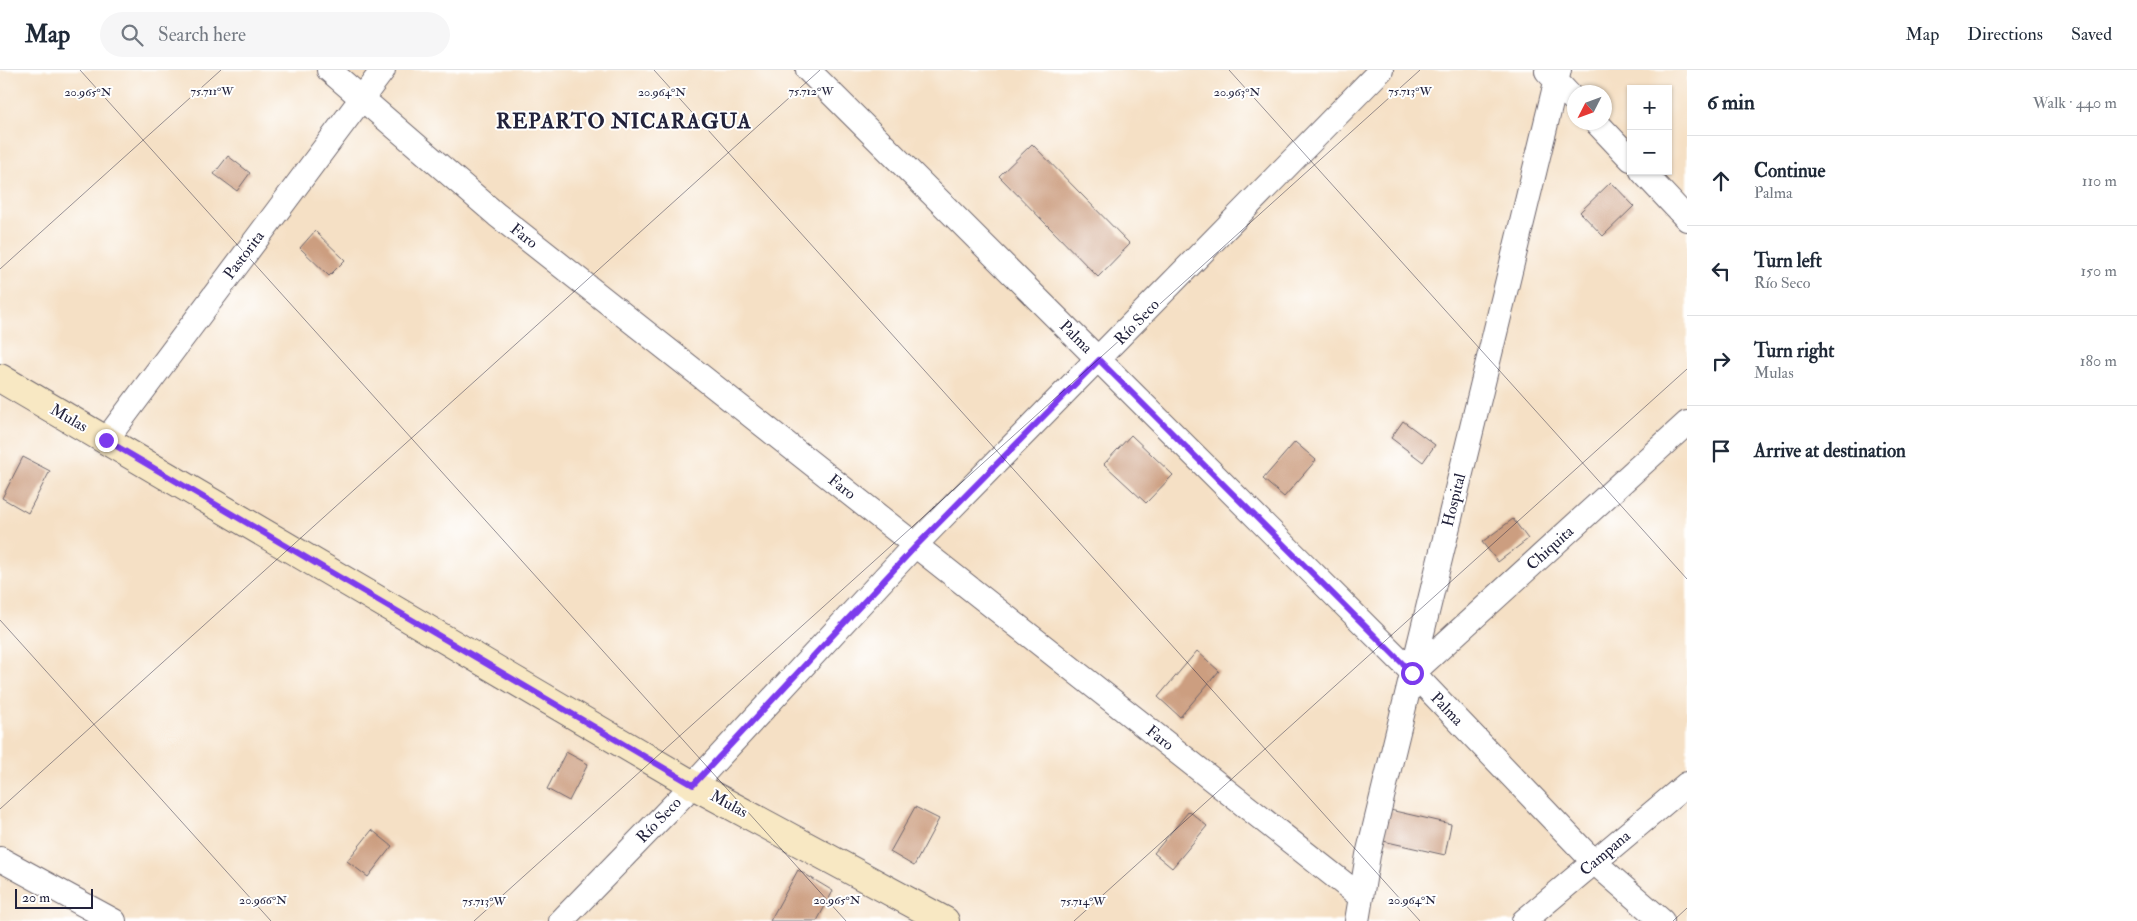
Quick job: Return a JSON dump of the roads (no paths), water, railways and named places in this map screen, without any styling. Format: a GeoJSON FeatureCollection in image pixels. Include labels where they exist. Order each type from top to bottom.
{"type":"FeatureCollection","features":[{"type":"Feature","properties":{"kind":"street","name":"Faro"},"geometry":{"type":"LineString","coordinates":[[329,70],[497,215],[1361,897]]}},
{"type":"Feature","properties":{"kind":"street","name":"Pastorita"},"geometry":{"type":"LineString","coordinates":[[106,440],[383,70]]}},
{"type":"Feature","properties":{"kind":"street","name":"Palma"},"geometry":{"type":"LineString","coordinates":[[808,70],[1412,673],[1594,862],[1662,921]]}},
{"type":"Feature","properties":{"kind":"street","name":"Río Seco"},"geometry":{"type":"LineString","coordinates":[[561,921],[693,785],[916,546],[1382,70]]}},
{"type":"Feature","properties":{"kind":"street"},"geometry":{"type":"LineString","coordinates":[[1554,74],[1567,91]]}},
{"type":"Feature","properties":{"kind":"street","name":"Hospital"},"geometry":{"type":"LineString","coordinates":[[1357,921],[1368,855],[1554,74]]}},
{"type":"Feature","properties":{"kind":"street"},"geometry":{"type":"LineString","coordinates":[[1604,130],[1627,155]]}},
{"type":"Feature","properties":{"kind":"street"},"geometry":{"type":"LineString","coordinates":[[1646,175],[1687,219]]}},
{"type":"Feature","properties":{"kind":"street","name":"Mulas"},"geometry":{"type":"LineString","coordinates":[[0,378],[693,785],[945,921]]}},
{"type":"Feature","properties":{"kind":"street","name":"Chiquita"},"geometry":{"type":"LineString","coordinates":[[1412,673],[1687,423]]}},
{"type":"Feature","properties":{"kind":"street","name":"Campana"},"geometry":{"type":"LineString","coordinates":[[1524,921],[1687,784]]}},
{"type":"Feature","properties":{"kind":"street"},"geometry":{"type":"LineString","coordinates":[[0,859],[114,921]]}},
{"type":"Feature","properties":{"kind":"district","name":"REPARTO NICARAGUA"},"geometry":{"type":"Point","coordinates":[624,121]}}]}
